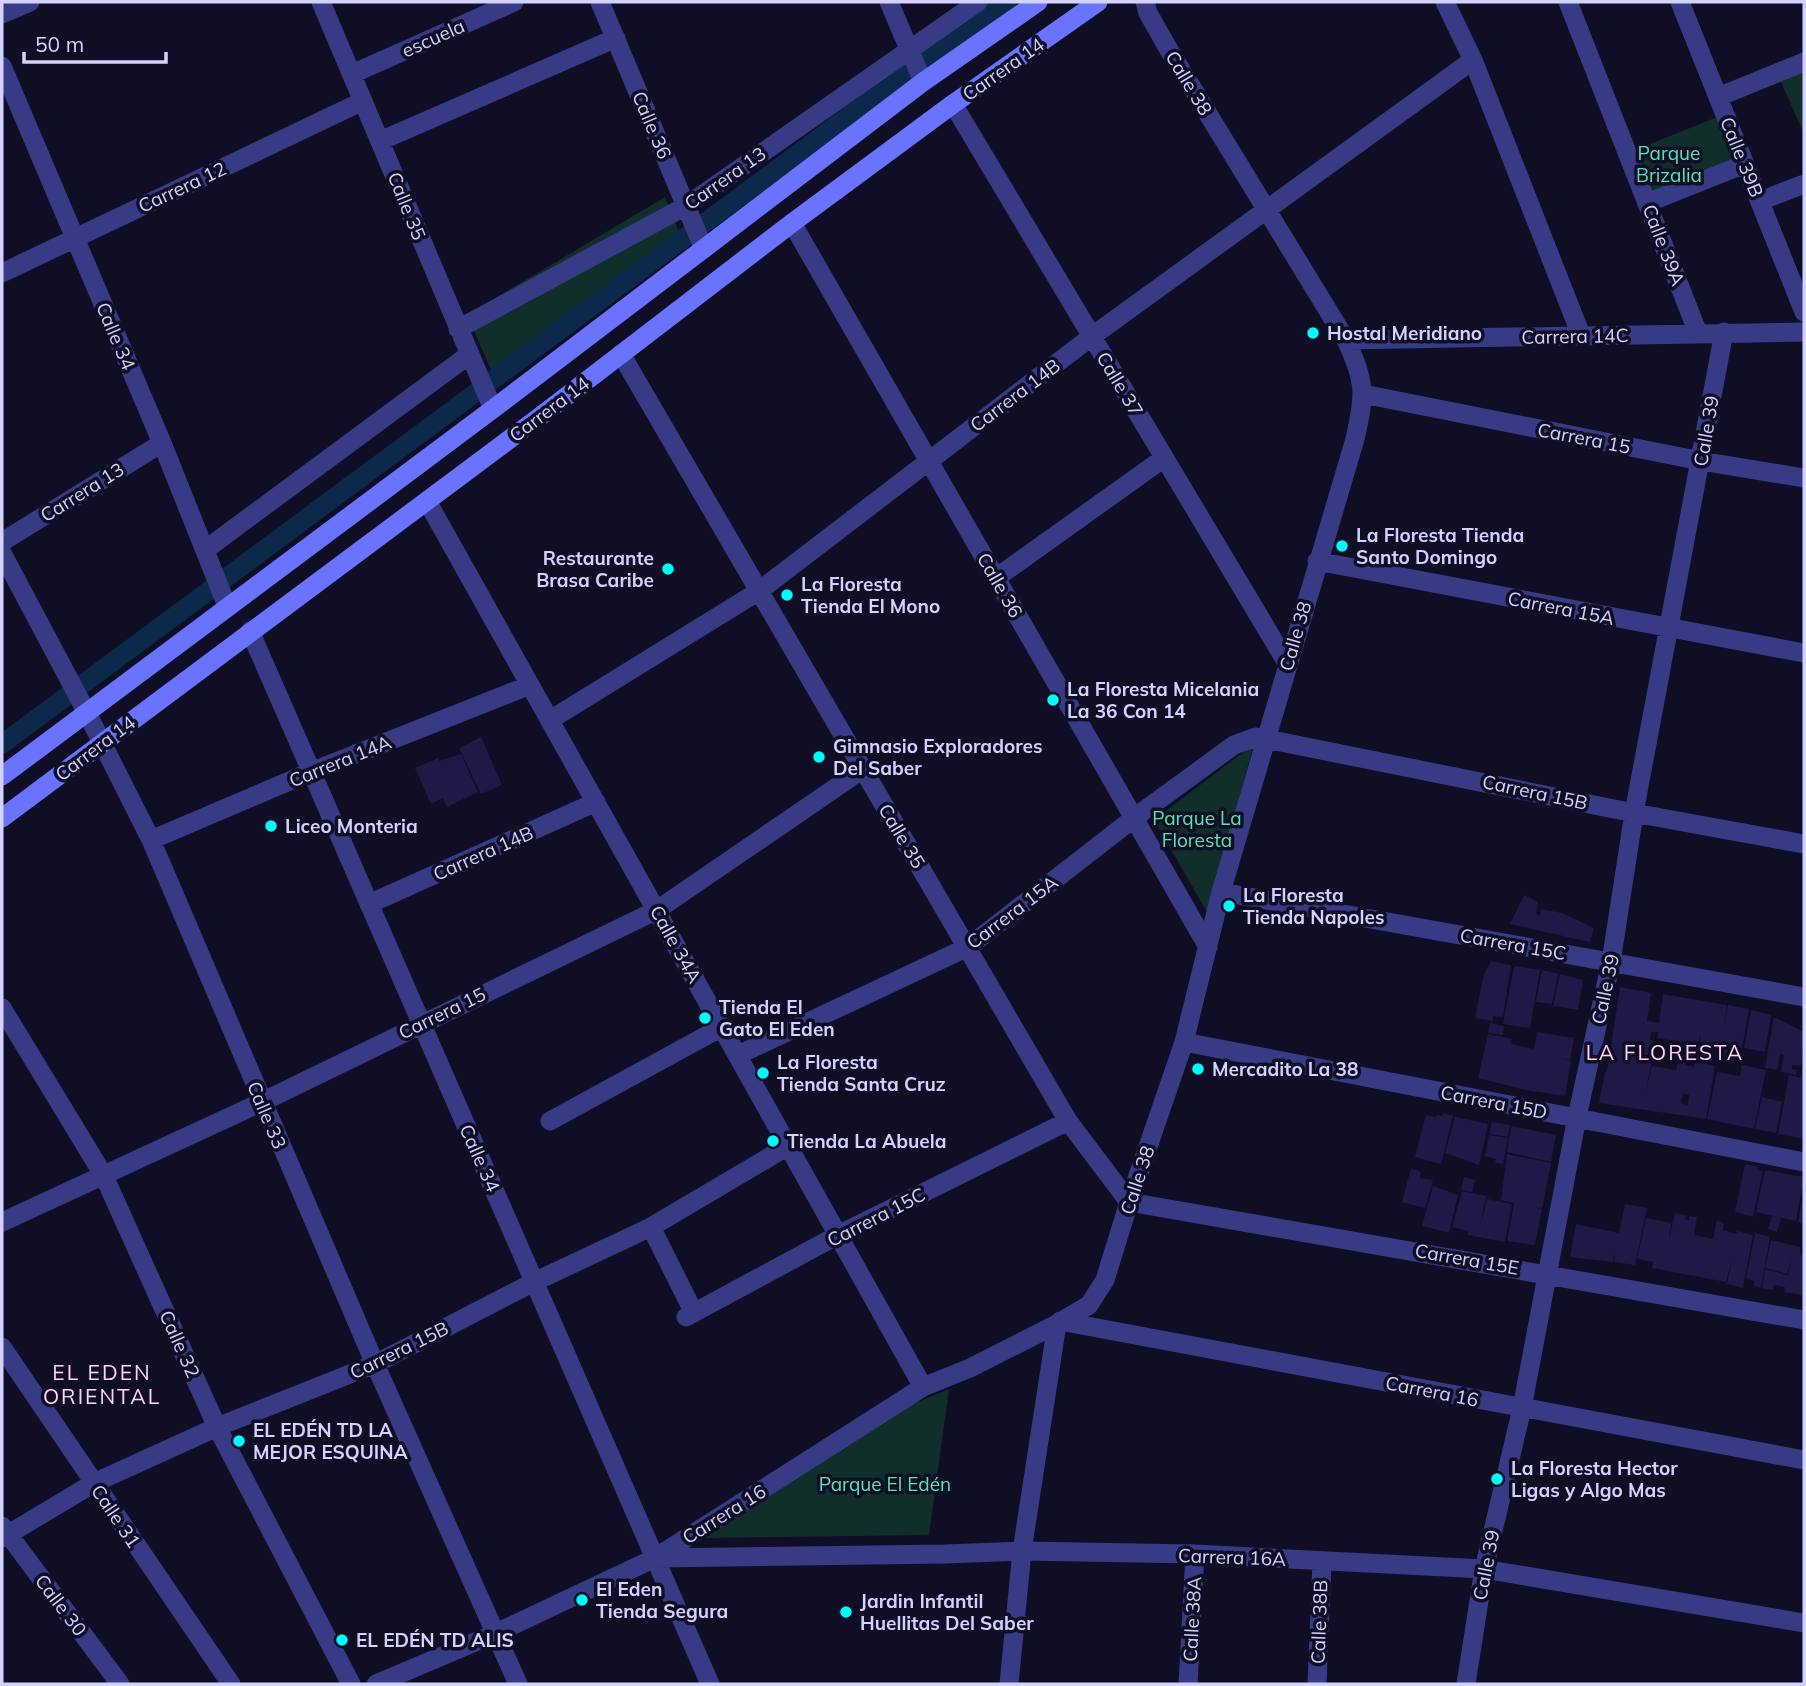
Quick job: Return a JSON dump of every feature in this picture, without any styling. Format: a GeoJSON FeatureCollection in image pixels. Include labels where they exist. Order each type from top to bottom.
{"type":"FeatureCollection","features":[{"type":"Feature","properties":{"kind":"main road","name":"Carrera 14"},"geometry":{"type":"LineString","coordinates":[[2,776],[83,704],[490,402],[921,76],[1038,2]]}},
{"type":"Feature","properties":{"kind":"main road","name":"Carrera 14"},"geometry":{"type":"LineString","coordinates":[[2,818],[427,501],[792,223],[953,104],[1098,2]]}},
{"type":"Feature","properties":{"kind":"street"},"geometry":{"type":"LineString","coordinates":[[2,15],[30,2]]}},
{"type":"Feature","properties":{"kind":"street","name":"Calle 35"},"geometry":{"type":"LineString","coordinates":[[321,2],[490,402]]}},
{"type":"Feature","properties":{"kind":"street","name":"escuela"},"geometry":{"type":"LineString","coordinates":[[352,74],[514,2]]}},
{"type":"Feature","properties":{"kind":"street","name":"Calle 36"},"geometry":{"type":"LineString","coordinates":[[600,2],[701,242]]}},
{"type":"Feature","properties":{"kind":"street"},"geometry":{"type":"LineString","coordinates":[[889,2],[921,76]]}},
{"type":"Feature","properties":{"kind":"street","name":"Carrera 13"},"geometry":{"type":"LineString","coordinates":[[458,329],[687,209],[978,2]]}},
{"type":"Feature","properties":{"kind":"street","name":"Calle 38"},"geometry":{"type":"LineString","coordinates":[[1088,1305],[1105,1280],[1184,1042],[1221,892],[1355,439],[1363,394],[1357,363],[1346,340],[1164,41],[1148,13],[1145,2]]}},
{"type":"Feature","properties":{"kind":"street"},"geometry":{"type":"LineString","coordinates":[[1445,2],[1473,60],[1581,335]]}},
{"type":"Feature","properties":{"kind":"street","name":"Calle 39A"},"geometry":{"type":"LineString","coordinates":[[1568,2],[1698,333]]}},
{"type":"Feature","properties":{"kind":"street","name":"Calle 39B"},"geometry":{"type":"LineString","coordinates":[[1680,2],[1804,312]]}},
{"type":"Feature","properties":{"kind":"street"},"geometry":{"type":"LineString","coordinates":[[380,141],[616,38]]}},
{"type":"Feature","properties":{"kind":"street","name":"Carrera 14B"},"geometry":{"type":"LineString","coordinates":[[550,720],[758,591],[1091,337],[1473,60]]}},
{"type":"Feature","properties":{"kind":"street"},"geometry":{"type":"LineString","coordinates":[[1718,97],[1804,62]]}},
{"type":"Feature","properties":{"kind":"street","name":"Calle 34"},"geometry":{"type":"LineString","coordinates":[[2,66],[162,443],[224,599]]}},
{"type":"Feature","properties":{"kind":"street","name":"Carrera 12"},"geometry":{"type":"LineString","coordinates":[[2,273],[363,101]]}},
{"type":"Feature","properties":{"kind":"street","name":"Calle 37"},"geometry":{"type":"LineString","coordinates":[[953,104],[1287,663]]}},
{"type":"Feature","properties":{"kind":"street"},"geometry":{"type":"LineString","coordinates":[[1647,203],[1745,164]]}},
{"type":"Feature","properties":{"kind":"street"},"geometry":{"type":"LineString","coordinates":[[1760,201],[1804,184]]}},
{"type":"Feature","properties":{"kind":"street","name":"Calle 36"},"geometry":{"type":"LineString","coordinates":[[792,223],[1208,947]]}},
{"type":"Feature","properties":{"kind":"street","name":"Calle 39"},"geometry":{"type":"LineString","coordinates":[[1466,1684],[1484,1569],[1522,1408],[1577,1117],[1611,962],[1634,813],[1724,332]]}},
{"type":"Feature","properties":{"kind":"street","name":"Carrera 14C"},"geometry":{"type":"LineString","coordinates":[[1346,340],[1804,332]]}},
{"type":"Feature","properties":{"kind":"street","name":"Calle 35"},"geometry":{"type":"LineString","coordinates":[[621,354],[1068,1121],[1129,1202]]}},
{"type":"Feature","properties":{"kind":"street"},"geometry":{"type":"LineString","coordinates":[[207,556],[473,363]]}},
{"type":"Feature","properties":{"kind":"street","name":"Carrera 15"},"geometry":{"type":"LineString","coordinates":[[1363,394],[1701,461],[1804,478]]}},
{"type":"Feature","properties":{"kind":"street","name":"Carrera 13"},"geometry":{"type":"LineString","coordinates":[[2,542],[162,443]]}},
{"type":"Feature","properties":{"kind":"street"},"geometry":{"type":"LineString","coordinates":[[996,578],[1164,458]]}},
{"type":"Feature","properties":{"kind":"street","name":"Calle 34A"},"geometry":{"type":"LineString","coordinates":[[427,501],[923,1387]]}},
{"type":"Feature","properties":{"kind":"street","name":"Calle 33"},"geometry":{"type":"LineString","coordinates":[[2,553],[103,742],[151,840],[261,1102],[517,1684]]}},
{"type":"Feature","properties":{"kind":"street","name":"Carrera 15A"},"geometry":{"type":"LineString","coordinates":[[1317,561],[1804,653]]}},
{"type":"Feature","properties":{"kind":"street","name":"Calle 34"},"geometry":{"type":"LineString","coordinates":[[250,631],[710,1684]]}},
{"type":"Feature","properties":{"kind":"street","name":"Carrera 14A"},"geometry":{"type":"LineString","coordinates":[[151,840],[313,771],[530,685]]}},
{"type":"Feature","properties":{"kind":"street","name":"Carrera 15A"},"geometry":{"type":"LineString","coordinates":[[737,1055],[968,947],[1134,818],[1234,745],[1256,737],[1266,737]]}},
{"type":"Feature","properties":{"kind":"street","name":"Carrera 15B"},"geometry":{"type":"LineString","coordinates":[[1266,737],[1634,813],[1804,844]]}},
{"type":"Feature","properties":{"kind":"street","name":"Carrera 15"},"geometry":{"type":"LineString","coordinates":[[2,1222],[261,1102],[657,910],[863,769]]}},
{"type":"Feature","properties":{"kind":"street","name":"Carrera 14B"},"geometry":{"type":"LineString","coordinates":[[369,904],[596,802]]}},
{"type":"Feature","properties":{"kind":"street","name":"Carrera 15C"},"geometry":{"type":"LineString","coordinates":[[1221,892],[1804,997]]}},
{"type":"Feature","properties":{"kind":"street","name":"Calle 32"},"geometry":{"type":"LineString","coordinates":[[2,1008],[104,1176],[217,1427],[351,1684]]}},
{"type":"Feature","properties":{"kind":"street"},"geometry":{"type":"LineString","coordinates":[[550,1121],[722,1027]]}},
{"type":"Feature","properties":{"kind":"street","name":"Carrera 15D"},"geometry":{"type":"LineString","coordinates":[[1184,1042],[1804,1162]]}},
{"type":"Feature","properties":{"kind":"street","name":"Carrera 15C"},"geometry":{"type":"LineString","coordinates":[[651,1227],[690,1315],[838,1235],[1068,1121]]}},
{"type":"Feature","properties":{"kind":"street","name":"Carrera 15B"},"geometry":{"type":"LineString","coordinates":[[4,1533],[94,1483],[217,1427],[375,1364],[534,1282],[651,1227],[788,1146]]}},
{"type":"Feature","properties":{"kind":"street","name":"Carrera 15E"},"geometry":{"type":"LineString","coordinates":[[1129,1202],[1804,1320]]}},
{"type":"Feature","properties":{"kind":"street","name":"Carrera 16"},"geometry":{"type":"LineString","coordinates":[[376,1684],[494,1634],[655,1558],[923,1387],[970,1368],[1088,1305]]}},
{"type":"Feature","properties":{"kind":"street"},"geometry":{"type":"LineString","coordinates":[[1009,1684],[1022,1551],[1058,1323]]}},
{"type":"Feature","properties":{"kind":"street","name":"Carrera 16"},"geometry":{"type":"LineString","coordinates":[[1058,1323],[1804,1460]]}},
{"type":"Feature","properties":{"kind":"street","name":"Calle 31"},"geometry":{"type":"LineString","coordinates":[[2,1347],[230,1684]]}},
{"type":"Feature","properties":{"kind":"street","name":"Calle 30"},"geometry":{"type":"LineString","coordinates":[[4,1533],[120,1684]]}},
{"type":"Feature","properties":{"kind":"street","name":"Carrera 16A"},"geometry":{"type":"LineString","coordinates":[[655,1558],[1022,1551],[1195,1555],[1484,1569],[1804,1623]]}},
{"type":"Feature","properties":{"kind":"street","name":"Calle 38A"},"geometry":{"type":"LineString","coordinates":[[1188,1684],[1195,1555]]}},
{"type":"Feature","properties":{"kind":"street","name":"Calle 38B"},"geometry":{"type":"LineString","coordinates":[[1317,1684],[1322,1561]]}},
{"type":"Feature","properties":{"kind":"green space"},"geometry":{"type":"Polygon","coordinates":[[[1804,64],[1804,134],[1778,75],[1804,64]]]}},
{"type":"Feature","properties":{"kind":"green space","name":"Parque Brizalia"},"geometry":{"type":"Polygon","coordinates":[[[1722,115],[1740,162],[1653,198],[1633,151],[1722,115]]]}},
{"type":"Feature","properties":{"kind":"green space"},"geometry":{"type":"Polygon","coordinates":[[[665,197],[685,247],[498,386],[467,315],[665,197]]]}},
{"type":"Feature","properties":{"kind":"green space","name":"Parque La Floresta"},"geometry":{"type":"Polygon","coordinates":[[[1254,744],[1207,912],[1154,820],[1254,744]]]}},
{"type":"Feature","properties":{"kind":"green space","name":"Parque El Edén"},"geometry":{"type":"Polygon","coordinates":[[[949,1389],[929,1535],[702,1538],[913,1404],[949,1389]]]}},
{"type":"Feature","properties":{"kind":"building"},"geometry":{"type":"Polygon","coordinates":[[[481,737],[502,785],[481,794],[459,748],[481,737]]]}},
{"type":"Feature","properties":{"kind":"building"},"geometry":{"type":"Polygon","coordinates":[[[461,754],[478,792],[447,807],[443,798],[431,804],[415,768],[438,758],[439,761],[461,754]]]}},
{"type":"Feature","properties":{"kind":"building"},"geometry":{"type":"Polygon","coordinates":[[[1524,895],[1538,902],[1536,914],[1540,915],[1541,909],[1562,913],[1594,928],[1590,942],[1510,924],[1524,895]]]}},
{"type":"Feature","properties":{"kind":"building"},"geometry":{"type":"Polygon","coordinates":[[[1491,961],[1511,965],[1503,1017],[1493,1016],[1493,1021],[1475,1018],[1483,977],[1491,961]]]}},
{"type":"Feature","properties":{"kind":"building"},"geometry":{"type":"Polygon","coordinates":[[[1514,966],[1540,970],[1530,1028],[1503,1024],[1514,966]]]}},
{"type":"Feature","properties":{"kind":"building"},"geometry":{"type":"Polygon","coordinates":[[[1542,970],[1558,974],[1552,1004],[1536,1002],[1542,970]]]}},
{"type":"Feature","properties":{"kind":"building"},"geometry":{"type":"Polygon","coordinates":[[[1560,974],[1583,980],[1578,1010],[1553,1006],[1560,974]]]}},
{"type":"Feature","properties":{"kind":"building"},"geometry":{"type":"Polygon","coordinates":[[[1620,987],[1651,993],[1647,1021],[1659,1023],[1663,994],[1727,1005],[1724,1027],[1728,1005],[1749,1009],[1742,1048],[1700,1042],[1701,1033],[1698,1045],[1657,1038],[1658,1032],[1651,1032],[1650,1040],[1655,1041],[1645,1094],[1652,1066],[1676,1070],[1679,1055],[1686,1057],[1685,1065],[1694,1067],[1695,1062],[1715,1066],[1706,1119],[1599,1103],[1607,1072],[1620,987]],[[1683,1093],[1681,1103],[1688,1105],[1689,1095],[1683,1093]]]}},
{"type":"Feature","properties":{"kind":"building"},"geometry":{"type":"Polygon","coordinates":[[[1751,1010],[1771,1015],[1765,1052],[1744,1048],[1751,1010]]]}},
{"type":"Feature","properties":{"kind":"building"},"geometry":{"type":"Polygon","coordinates":[[[1774,1017],[1804,1032],[1801,1066],[1792,1065],[1792,1069],[1797,1070],[1796,1075],[1781,1072],[1784,1055],[1780,1054],[1777,1070],[1765,1068],[1774,1017]]]}},
{"type":"Feature","properties":{"kind":"building"},"geometry":{"type":"Polygon","coordinates":[[[1490,1023],[1504,1026],[1503,1035],[1488,1033],[1490,1023]]]}},
{"type":"Feature","properties":{"kind":"building"},"geometry":{"type":"Polygon","coordinates":[[[1537,1032],[1574,1038],[1570,1060],[1560,1058],[1571,1061],[1565,1096],[1525,1090],[1478,1078],[1488,1034],[1512,1039],[1511,1044],[1534,1049],[1537,1032]]]}},
{"type":"Feature","properties":{"kind":"building"},"geometry":{"type":"Polygon","coordinates":[[[1726,1047],[1732,1047],[1737,1055],[1735,1061],[1726,1063],[1721,1058],[1721,1052],[1726,1047]]]}},
{"type":"Feature","properties":{"kind":"building"},"geometry":{"type":"Polygon","coordinates":[[[1803,1064],[1804,1139],[1778,1134],[1789,1075],[1800,1078],[1803,1064]]]}},
{"type":"Feature","properties":{"kind":"building"},"geometry":{"type":"Polygon","coordinates":[[[1742,1065],[1766,1070],[1754,1129],[1707,1119],[1717,1072],[1740,1076],[1742,1065]]]}},
{"type":"Feature","properties":{"kind":"building"},"geometry":{"type":"Polygon","coordinates":[[[1762,1097],[1782,1102],[1776,1133],[1755,1129],[1762,1097]]]}},
{"type":"Feature","properties":{"kind":"building"},"geometry":{"type":"Polygon","coordinates":[[[1443,1113],[1453,1116],[1441,1164],[1415,1157],[1426,1115],[1436,1117],[1442,1116],[1443,1113]]]}},
{"type":"Feature","properties":{"kind":"building"},"geometry":{"type":"Polygon","coordinates":[[[1455,1117],[1488,1124],[1479,1165],[1445,1153],[1455,1117]]]}},
{"type":"Feature","properties":{"kind":"building"},"geometry":{"type":"Polygon","coordinates":[[[1492,1122],[1510,1125],[1508,1137],[1489,1134],[1492,1122]]]}},
{"type":"Feature","properties":{"kind":"building"},"geometry":{"type":"Polygon","coordinates":[[[1511,1126],[1556,1135],[1551,1162],[1507,1152],[1511,1126]]]}},
{"type":"Feature","properties":{"kind":"building"},"geometry":{"type":"Polygon","coordinates":[[[1489,1135],[1508,1138],[1503,1164],[1495,1163],[1496,1159],[1485,1156],[1489,1135]]]}},
{"type":"Feature","properties":{"kind":"building"},"geometry":{"type":"Polygon","coordinates":[[[1507,1154],[1551,1163],[1542,1208],[1534,1207],[1542,1209],[1535,1245],[1507,1241],[1514,1203],[1501,1200],[1507,1154]]]}},
{"type":"Feature","properties":{"kind":"building"},"geometry":{"type":"Polygon","coordinates":[[[1745,1164],[1763,1171],[1753,1217],[1735,1212],[1745,1164]]]}},
{"type":"Feature","properties":{"kind":"building"},"geometry":{"type":"Polygon","coordinates":[[[1411,1168],[1421,1172],[1420,1178],[1433,1180],[1425,1208],[1402,1202],[1411,1168]]]}},
{"type":"Feature","properties":{"kind":"building"},"geometry":{"type":"Polygon","coordinates":[[[1765,1170],[1804,1177],[1796,1221],[1756,1212],[1765,1170]]]}},
{"type":"Feature","properties":{"kind":"building"},"geometry":{"type":"Polygon","coordinates":[[[1464,1177],[1475,1180],[1472,1192],[1461,1190],[1464,1177]]]}},
{"type":"Feature","properties":{"kind":"building"},"geometry":{"type":"Polygon","coordinates":[[[1433,1186],[1458,1195],[1449,1233],[1422,1226],[1433,1186]]]}},
{"type":"Feature","properties":{"kind":"building"},"geometry":{"type":"Polygon","coordinates":[[[1462,1191],[1486,1196],[1480,1227],[1487,1199],[1512,1204],[1505,1242],[1468,1235],[1468,1231],[1452,1227],[1462,1191]]]}},
{"type":"Feature","properties":{"kind":"building"},"geometry":{"type":"Polygon","coordinates":[[[1804,1196],[1804,1224],[1798,1222],[1804,1196]]]}},
{"type":"Feature","properties":{"kind":"building"},"geometry":{"type":"Polygon","coordinates":[[[1625,1204],[1647,1208],[1635,1265],[1614,1262],[1615,1252],[1613,1262],[1570,1257],[1576,1224],[1619,1233],[1625,1204]]]}},
{"type":"Feature","properties":{"kind":"building"},"geometry":{"type":"Polygon","coordinates":[[[1675,1213],[1686,1215],[1685,1219],[1689,1220],[1689,1216],[1697,1217],[1694,1235],[1713,1239],[1717,1220],[1724,1223],[1723,1230],[1753,1235],[1743,1288],[1727,1284],[1732,1259],[1726,1282],[1652,1268],[1653,1262],[1637,1259],[1646,1218],[1671,1223],[1669,1240],[1675,1213]]]}},
{"type":"Feature","properties":{"kind":"building"},"geometry":{"type":"Polygon","coordinates":[[[1772,1216],[1781,1218],[1777,1232],[1768,1229],[1772,1216]]]}},
{"type":"Feature","properties":{"kind":"building"},"geometry":{"type":"Polygon","coordinates":[[[1755,1233],[1770,1237],[1761,1288],[1753,1286],[1755,1281],[1746,1279],[1755,1233]]]}},
{"type":"Feature","properties":{"kind":"building"},"geometry":{"type":"Polygon","coordinates":[[[1771,1240],[1800,1247],[1800,1253],[1804,1254],[1803,1295],[1784,1292],[1785,1287],[1774,1285],[1773,1290],[1762,1288],[1765,1269],[1787,1275],[1795,1276],[1788,1275],[1792,1259],[1787,1274],[1765,1268],[1771,1240]]]}},
{"type":"Feature","properties":{"kind":"waterway"},"geometry":{"type":"LineString","coordinates":[[2,744],[935,52],[1007,2]]}},
{"type":"Feature","properties":{"kind":"place","name":"Hostal Meridiano"},"geometry":{"type":"Point","coordinates":[1313,333]}},
{"type":"Feature","properties":{"kind":"place","name":"La Floresta Tienda Santo Domingo"},"geometry":{"type":"Point","coordinates":[1342,546]}},
{"type":"Feature","properties":{"kind":"place","name":"Restaurante Brasa Caribe"},"geometry":{"type":"Point","coordinates":[668,569]}},
{"type":"Feature","properties":{"kind":"place","name":"La Floresta Tienda El Mono"},"geometry":{"type":"Point","coordinates":[787,595]}},
{"type":"Feature","properties":{"kind":"place","name":"La Floresta Micelania La 36 Con 14"},"geometry":{"type":"Point","coordinates":[1053,700]}},
{"type":"Feature","properties":{"kind":"place","name":"Gimnasio Exploradores Del Saber"},"geometry":{"type":"Point","coordinates":[819,757]}},
{"type":"Feature","properties":{"kind":"place","name":"Liceo Monteria"},"geometry":{"type":"Point","coordinates":[271,826]}},
{"type":"Feature","properties":{"kind":"place","name":"La Floresta Tienda Napoles"},"geometry":{"type":"Point","coordinates":[1229,906]}},
{"type":"Feature","properties":{"kind":"place","name":"Tienda El Gato El Eden"},"geometry":{"type":"Point","coordinates":[705,1018]}},
{"type":"Feature","properties":{"kind":"place","name":"Mercadito La 38"},"geometry":{"type":"Point","coordinates":[1198,1069]}},
{"type":"Feature","properties":{"kind":"place","name":"La Floresta Tienda Santa Cruz"},"geometry":{"type":"Point","coordinates":[763,1073]}},
{"type":"Feature","properties":{"kind":"place","name":"Tienda La Abuela"},"geometry":{"type":"Point","coordinates":[773,1141]}},
{"type":"Feature","properties":{"kind":"place","name":"EL EDÉN TD LA MEJOR ESQUINA"},"geometry":{"type":"Point","coordinates":[239,1441]}},
{"type":"Feature","properties":{"kind":"place","name":"La Floresta Hector Ligas y Algo Mas"},"geometry":{"type":"Point","coordinates":[1497,1479]}},
{"type":"Feature","properties":{"kind":"place","name":"El Eden Tienda Segura"},"geometry":{"type":"Point","coordinates":[582,1600]}},
{"type":"Feature","properties":{"kind":"place","name":"Jardin Infantil Huellitas Del Saber"},"geometry":{"type":"Point","coordinates":[846,1612]}},
{"type":"Feature","properties":{"kind":"place","name":"EL EDÉN TD ALIS"},"geometry":{"type":"Point","coordinates":[342,1640]}},
{"type":"Feature","properties":{"kind":"district","name":"LA FLORESTA"},"geometry":{"type":"Point","coordinates":[1665,1052]}},
{"type":"Feature","properties":{"kind":"district","name":"EL EDEN ORIENTAL"},"geometry":{"type":"Point","coordinates":[102,1384]}}]}
